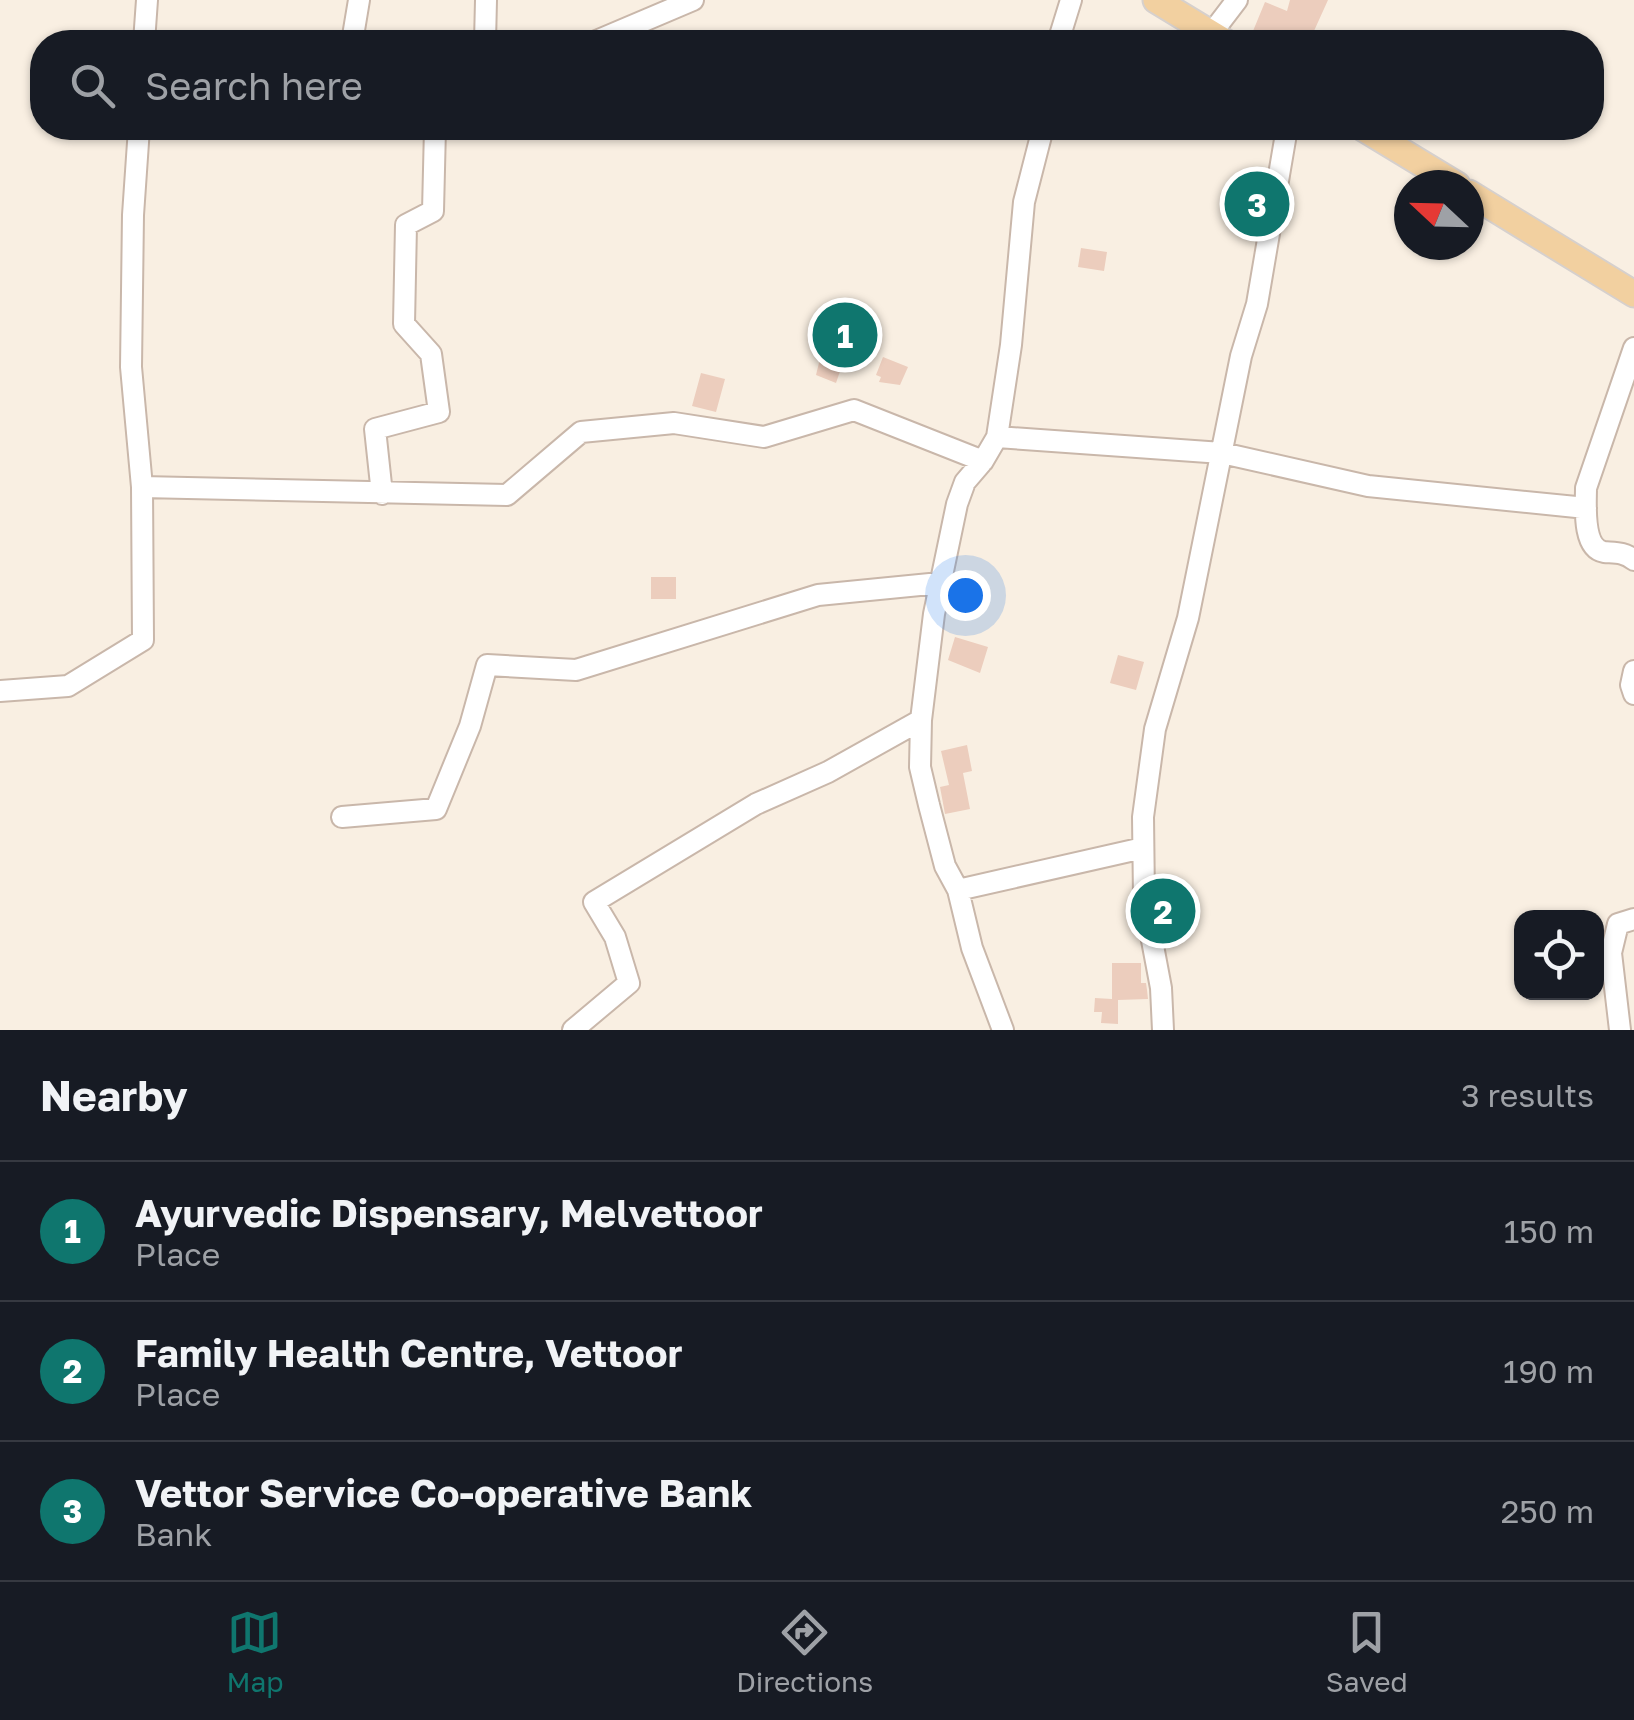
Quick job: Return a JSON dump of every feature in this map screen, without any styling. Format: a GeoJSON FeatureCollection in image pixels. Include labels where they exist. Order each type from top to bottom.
{"type":"FeatureCollection","features":[{"type":"Feature","properties":{"kind":"main road"},"geometry":{"type":"LineString","coordinates":[[1156,0],[1205,30]]}},
{"type":"Feature","properties":{"kind":"main road"},"geometry":{"type":"LineString","coordinates":[[1383,140],[1432,170]]}},
{"type":"Feature","properties":{"kind":"main road"},"geometry":{"type":"LineString","coordinates":[[1484,201],[1634,294]]}},
{"type":"Feature","properties":{"kind":"street"},"geometry":{"type":"LineString","coordinates":[[145,30],[147,0]]}},
{"type":"Feature","properties":{"kind":"street"},"geometry":{"type":"LineString","coordinates":[[354,30],[360,0]]}},
{"type":"Feature","properties":{"kind":"street"},"geometry":{"type":"LineString","coordinates":[[485,30],[486,0]]}},
{"type":"Feature","properties":{"kind":"street"},"geometry":{"type":"LineString","coordinates":[[622,30],[693,0]]}},
{"type":"Feature","properties":{"kind":"street"},"geometry":{"type":"LineString","coordinates":[[1062,30],[1071,0]]}},
{"type":"Feature","properties":{"kind":"street"},"geometry":{"type":"LineString","coordinates":[[1222,30],[1237,0]]}},
{"type":"Feature","properties":{"kind":"street"},"geometry":{"type":"LineString","coordinates":[[0,691],[68,686],[143,640],[142,487],[131,367],[138,140]]}},
{"type":"Feature","properties":{"kind":"street"},"geometry":{"type":"LineString","coordinates":[[382,494],[374,429],[439,412],[431,354],[404,324],[406,225],[433,211],[435,140]]}},
{"type":"Feature","properties":{"kind":"street"},"geometry":{"type":"LineString","coordinates":[[1002,1030],[972,948],[958,890],[946,866],[920,767],[921,720],[940,584],[957,504],[965,482],[997,437],[1011,345],[1024,202],[1040,140]]}},
{"type":"Feature","properties":{"kind":"street"},"geometry":{"type":"LineString","coordinates":[[1163,1030],[1161,988],[1144,898],[1142,817],[1156,729],[1188,618],[1241,356],[1257,304],[1285,140]]}},
{"type":"Feature","properties":{"kind":"street"},"geometry":{"type":"LineString","coordinates":[[1634,348],[1586,488],[1589,543],[1594,549],[1634,560]]}},
{"type":"Feature","properties":{"kind":"street"},"geometry":{"type":"LineString","coordinates":[[142,487],[507,495],[582,432],[674,424],[764,437],[854,410],[983,461]]}},
{"type":"Feature","properties":{"kind":"street"},"geometry":{"type":"LineString","coordinates":[[997,437],[1222,453],[1368,486],[1586,508]]}},
{"type":"Feature","properties":{"kind":"street"},"geometry":{"type":"LineString","coordinates":[[342,817],[436,810],[470,726],[487,665],[576,670],[818,595],[940,584]]}},
{"type":"Feature","properties":{"kind":"street"},"geometry":{"type":"LineString","coordinates":[[1634,672],[1634,694]]}},
{"type":"Feature","properties":{"kind":"street"},"geometry":{"type":"LineString","coordinates":[[572,1030],[629,982],[615,937],[594,902],[756,804],[828,772],[921,720]]}},
{"type":"Feature","properties":{"kind":"street"},"geometry":{"type":"LineString","coordinates":[[958,890],[1143,848]]}},
{"type":"Feature","properties":{"kind":"street"},"geometry":{"type":"LineString","coordinates":[[1620,1030],[1612,953],[1618,924],[1634,919]]}},
{"type":"Feature","properties":{"kind":"building"},"geometry":{"type":"Polygon","coordinates":[[[1290,0],[1328,0],[1314,30],[1253,30],[1265,2],[1287,11],[1290,0]]]}},
{"type":"Feature","properties":{"kind":"building"},"geometry":{"type":"Polygon","coordinates":[[[1081,248],[1107,252],[1104,271],[1078,267],[1081,248]]]}},
{"type":"Feature","properties":{"kind":"building"},"geometry":{"type":"Polygon","coordinates":[[[824,319],[861,329],[860,354],[847,351],[836,383],[816,375],[826,334],[821,333],[824,319]]]}},
{"type":"Feature","properties":{"kind":"building"},"geometry":{"type":"Polygon","coordinates":[[[883,357],[908,367],[900,385],[879,382],[881,377],[876,375],[883,357]]]}},
{"type":"Feature","properties":{"kind":"building"},"geometry":{"type":"Polygon","coordinates":[[[701,373],[725,379],[716,412],[692,406],[701,373]]]}},
{"type":"Feature","properties":{"kind":"building"},"geometry":{"type":"Polygon","coordinates":[[[651,577],[676,577],[676,599],[651,599],[651,577]]]}},
{"type":"Feature","properties":{"kind":"building"},"geometry":{"type":"Polygon","coordinates":[[[955,637],[988,647],[980,673],[948,660],[955,637]]]}},
{"type":"Feature","properties":{"kind":"building"},"geometry":{"type":"Polygon","coordinates":[[[1118,655],[1144,662],[1136,690],[1110,683],[1118,655]]]}},
{"type":"Feature","properties":{"kind":"building"},"geometry":{"type":"Polygon","coordinates":[[[967,745],[972,771],[963,773],[970,809],[945,814],[940,787],[949,785],[941,751],[967,745]]]}},
{"type":"Feature","properties":{"kind":"building"},"geometry":{"type":"Polygon","coordinates":[[[1112,963],[1141,963],[1141,983],[1146,983],[1148,999],[1118,1000],[1118,1024],[1101,1023],[1102,1012],[1094,1012],[1095,998],[1112,999],[1112,963]]]}},
{"type":"Feature","properties":{"kind":"place","name":"Vettor Service Co-operative Bank"},"geometry":{"type":"Point","coordinates":[1257,204]}},
{"type":"Feature","properties":{"kind":"place","name":"Ayurvedic Dispensary, Melvettoor"},"geometry":{"type":"Point","coordinates":[845,335]}},
{"type":"Feature","properties":{"kind":"place","name":"Family Health Centre, Vettoor"},"geometry":{"type":"Point","coordinates":[1163,911]}}]}
